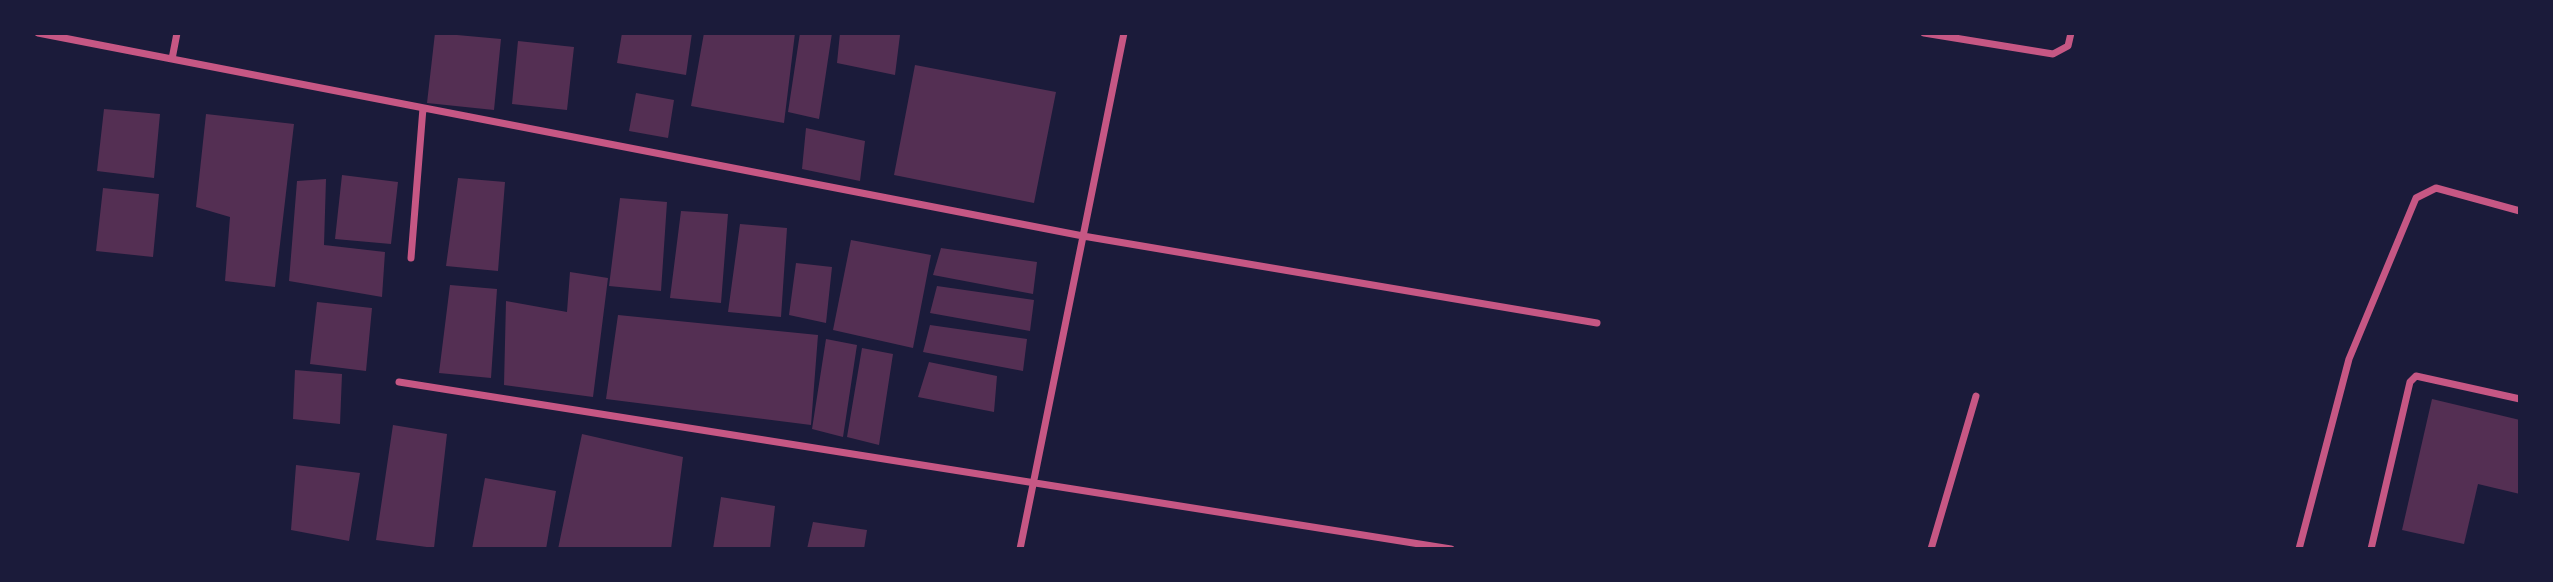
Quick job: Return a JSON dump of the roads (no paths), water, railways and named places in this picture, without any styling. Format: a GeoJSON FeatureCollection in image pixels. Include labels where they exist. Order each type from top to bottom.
{"type":"FeatureCollection","features":[{"type":"Feature","properties":{"kind":"street"},"geometry":{"type":"LineString","coordinates":[[38,33],[1083,236],[1597,323]]}},
{"type":"Feature","properties":{"kind":"street"},"geometry":{"type":"LineString","coordinates":[[172,59],[177,33]]}},
{"type":"Feature","properties":{"kind":"street"},"geometry":{"type":"LineString","coordinates":[[1020,549],[1124,33]]}},
{"type":"Feature","properties":{"kind":"street"},"geometry":{"type":"LineString","coordinates":[[1924,33],[2053,54],[2068,46],[2071,33]]}},
{"type":"Feature","properties":{"kind":"street"},"geometry":{"type":"LineString","coordinates":[[411,258],[423,108]]}},
{"type":"Feature","properties":{"kind":"street"},"geometry":{"type":"LineString","coordinates":[[2299,549],[2349,359],[2416,198],[2423,191],[2436,188],[2520,211]]}},
{"type":"Feature","properties":{"kind":"street"},"geometry":{"type":"LineString","coordinates":[[2371,549],[2410,382],[2416,376],[2520,399]]}},
{"type":"Feature","properties":{"kind":"street"},"geometry":{"type":"LineString","coordinates":[[399,382],[1451,549]]}},
{"type":"Feature","properties":{"kind":"street"},"geometry":{"type":"LineString","coordinates":[[1931,549],[1976,397]]}}]}
